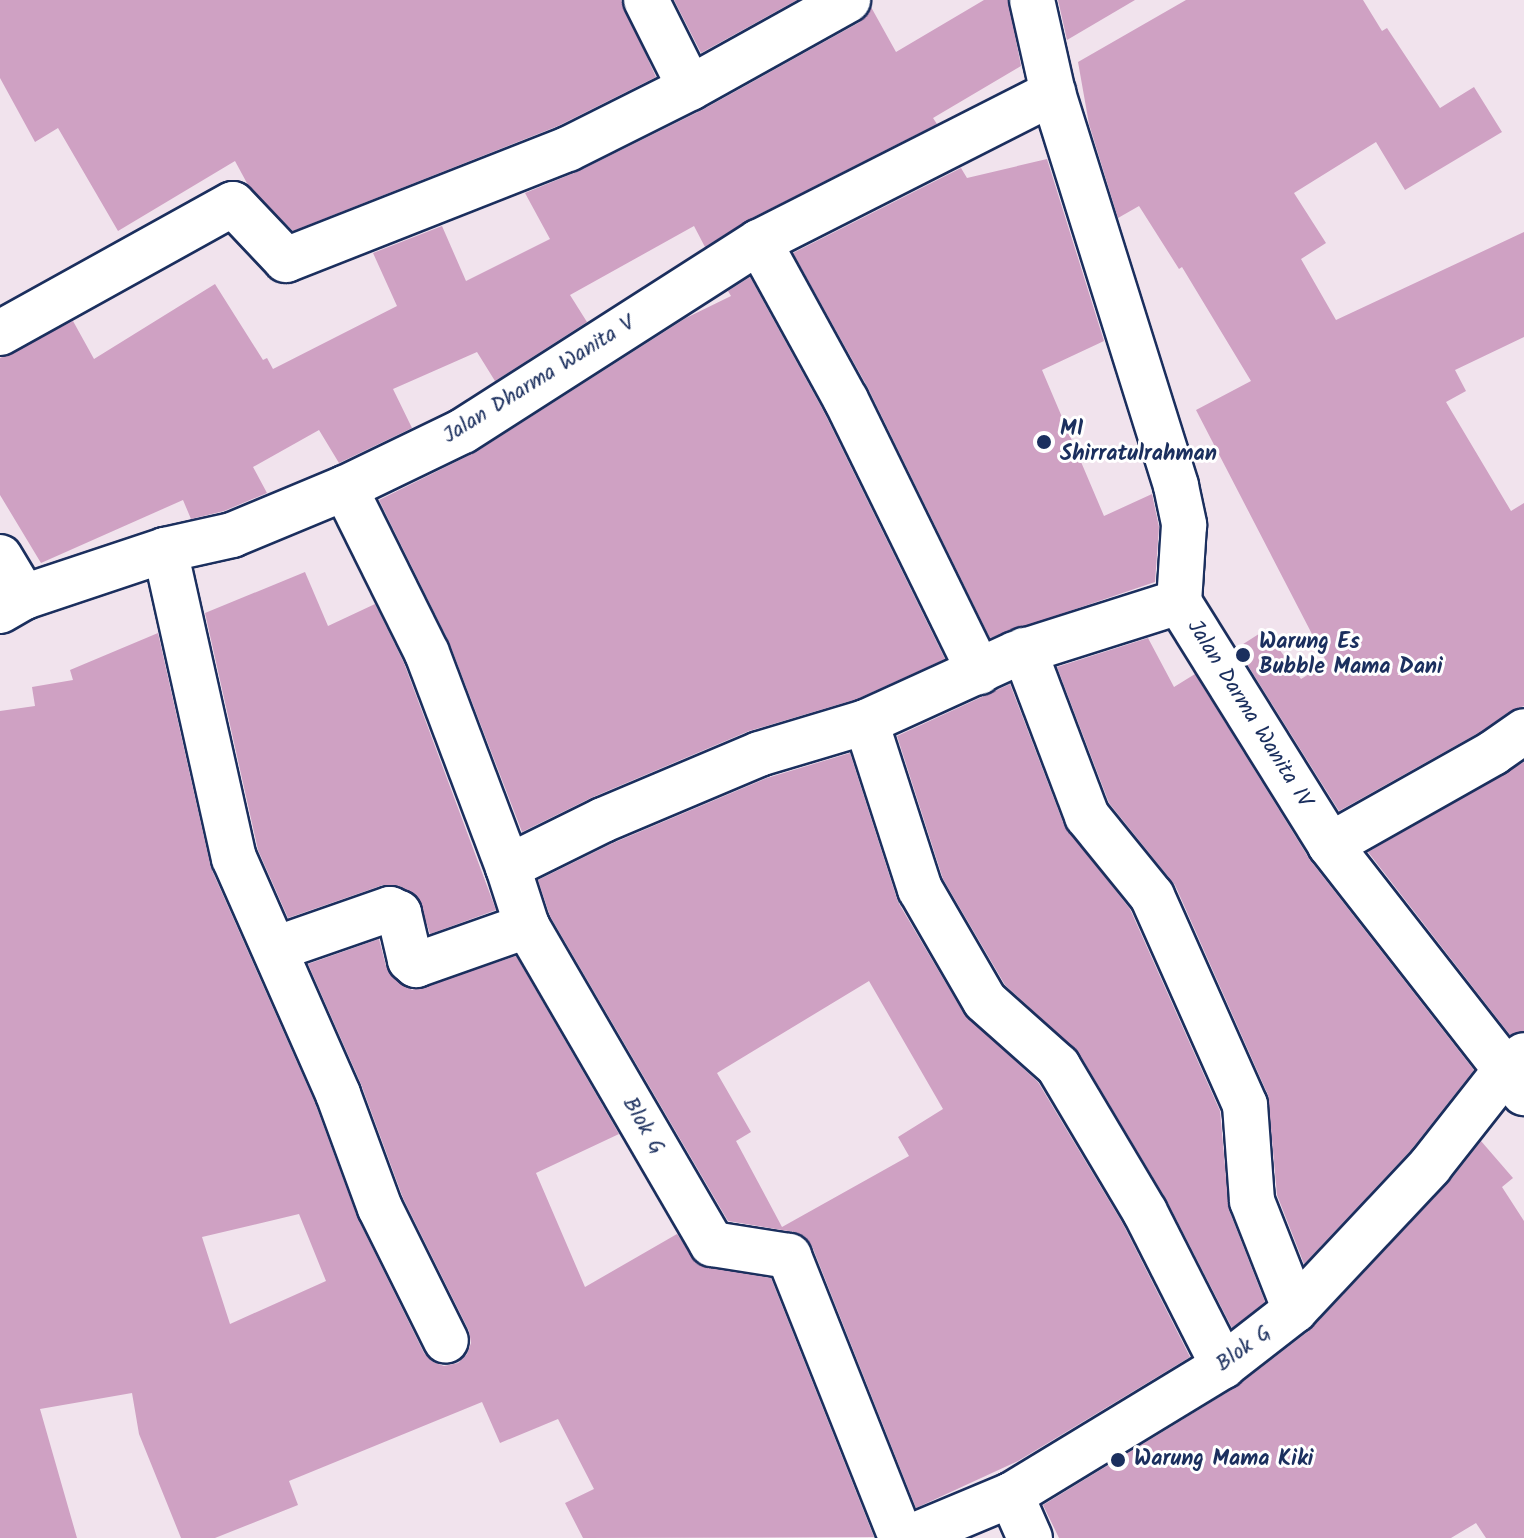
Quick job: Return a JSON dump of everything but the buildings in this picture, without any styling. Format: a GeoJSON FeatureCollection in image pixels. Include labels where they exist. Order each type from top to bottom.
{"type":"FeatureCollection","features":[{"type":"Feature","properties":{"kind":"street"},"geometry":{"type":"LineString","coordinates":[[646,0],[690,88]]}},
{"type":"Feature","properties":{"kind":"street"},"geometry":{"type":"LineString","coordinates":[[0,333],[233,204],[286,260],[568,149],[690,88],[848,0]]}},
{"type":"Feature","properties":{"kind":"street","name":"Jalan Darma Wanita IV"},"geometry":{"type":"LineString","coordinates":[[1032,0],[1053,93],[1176,486],[1184,525],[1179,602],[1330,845],[1518,1072]]}},
{"type":"Feature","properties":{"kind":"street","name":"Jalan Dharma Wanita V"},"geometry":{"type":"LineString","coordinates":[[12,604],[165,550],[232,535],[345,488],[463,431],[759,242],[1053,93]]}},
{"type":"Feature","properties":{"kind":"street"},"geometry":{"type":"LineString","coordinates":[[759,242],[846,400],[979,672]]}},
{"type":"Feature","properties":{"kind":"street"},"geometry":{"type":"LineString","coordinates":[[275,949],[390,909],[399,913],[410,960],[416,965],[527,926],[508,867],[427,653],[345,488]]}},
{"type":"Feature","properties":{"kind":"street"},"geometry":{"type":"LineString","coordinates":[[165,550],[234,858],[338,1094],[380,1208],[446,1341]]}},
{"type":"Feature","properties":{"kind":"street"},"geometry":{"type":"LineString","coordinates":[[0,557],[12,604]]}},
{"type":"Feature","properties":{"kind":"street"},"geometry":{"type":"LineString","coordinates":[[508,867],[603,820],[759,754],[866,722],[1024,650],[1179,602]]}},
{"type":"Feature","properties":{"kind":"street"},"geometry":{"type":"LineString","coordinates":[[1024,650],[1087,816],[1152,896],[1245,1105],[1252,1201],[1295,1310]]}},
{"type":"Feature","properties":{"kind":"street"},"geometry":{"type":"LineString","coordinates":[[866,722],[920,889],[985,1001],[1058,1066],[1145,1212],[1223,1366]]}},
{"type":"Feature","properties":{"kind":"street"},"geometry":{"type":"LineString","coordinates":[[1330,845],[1493,753],[1524,731]]}},
{"type":"Feature","properties":{"kind":"street","name":"Blok G"},"geometry":{"type":"LineString","coordinates":[[527,926],[712,1244],[789,1256],[901,1538]]}},
{"type":"Feature","properties":{"kind":"street","name":"Blok G"},"geometry":{"type":"LineString","coordinates":[[908,1538],[1011,1495],[1223,1366],[1295,1310],[1518,1072]]}},
{"type":"Feature","properties":{"kind":"street"},"geometry":{"type":"LineString","coordinates":[[1011,1495],[1030,1538]]}},
{"type":"Feature","properties":{"kind":"place","name":"MI Shirratulrahman"},"geometry":{"type":"Point","coordinates":[1044,442]}},
{"type":"Feature","properties":{"kind":"place","name":"Warung Es Bubble Mama Dani"},"geometry":{"type":"Point","coordinates":[1243,655]}},
{"type":"Feature","properties":{"kind":"place","name":"Warung Mama Kiki"},"geometry":{"type":"Point","coordinates":[1118,1460]}}]}
